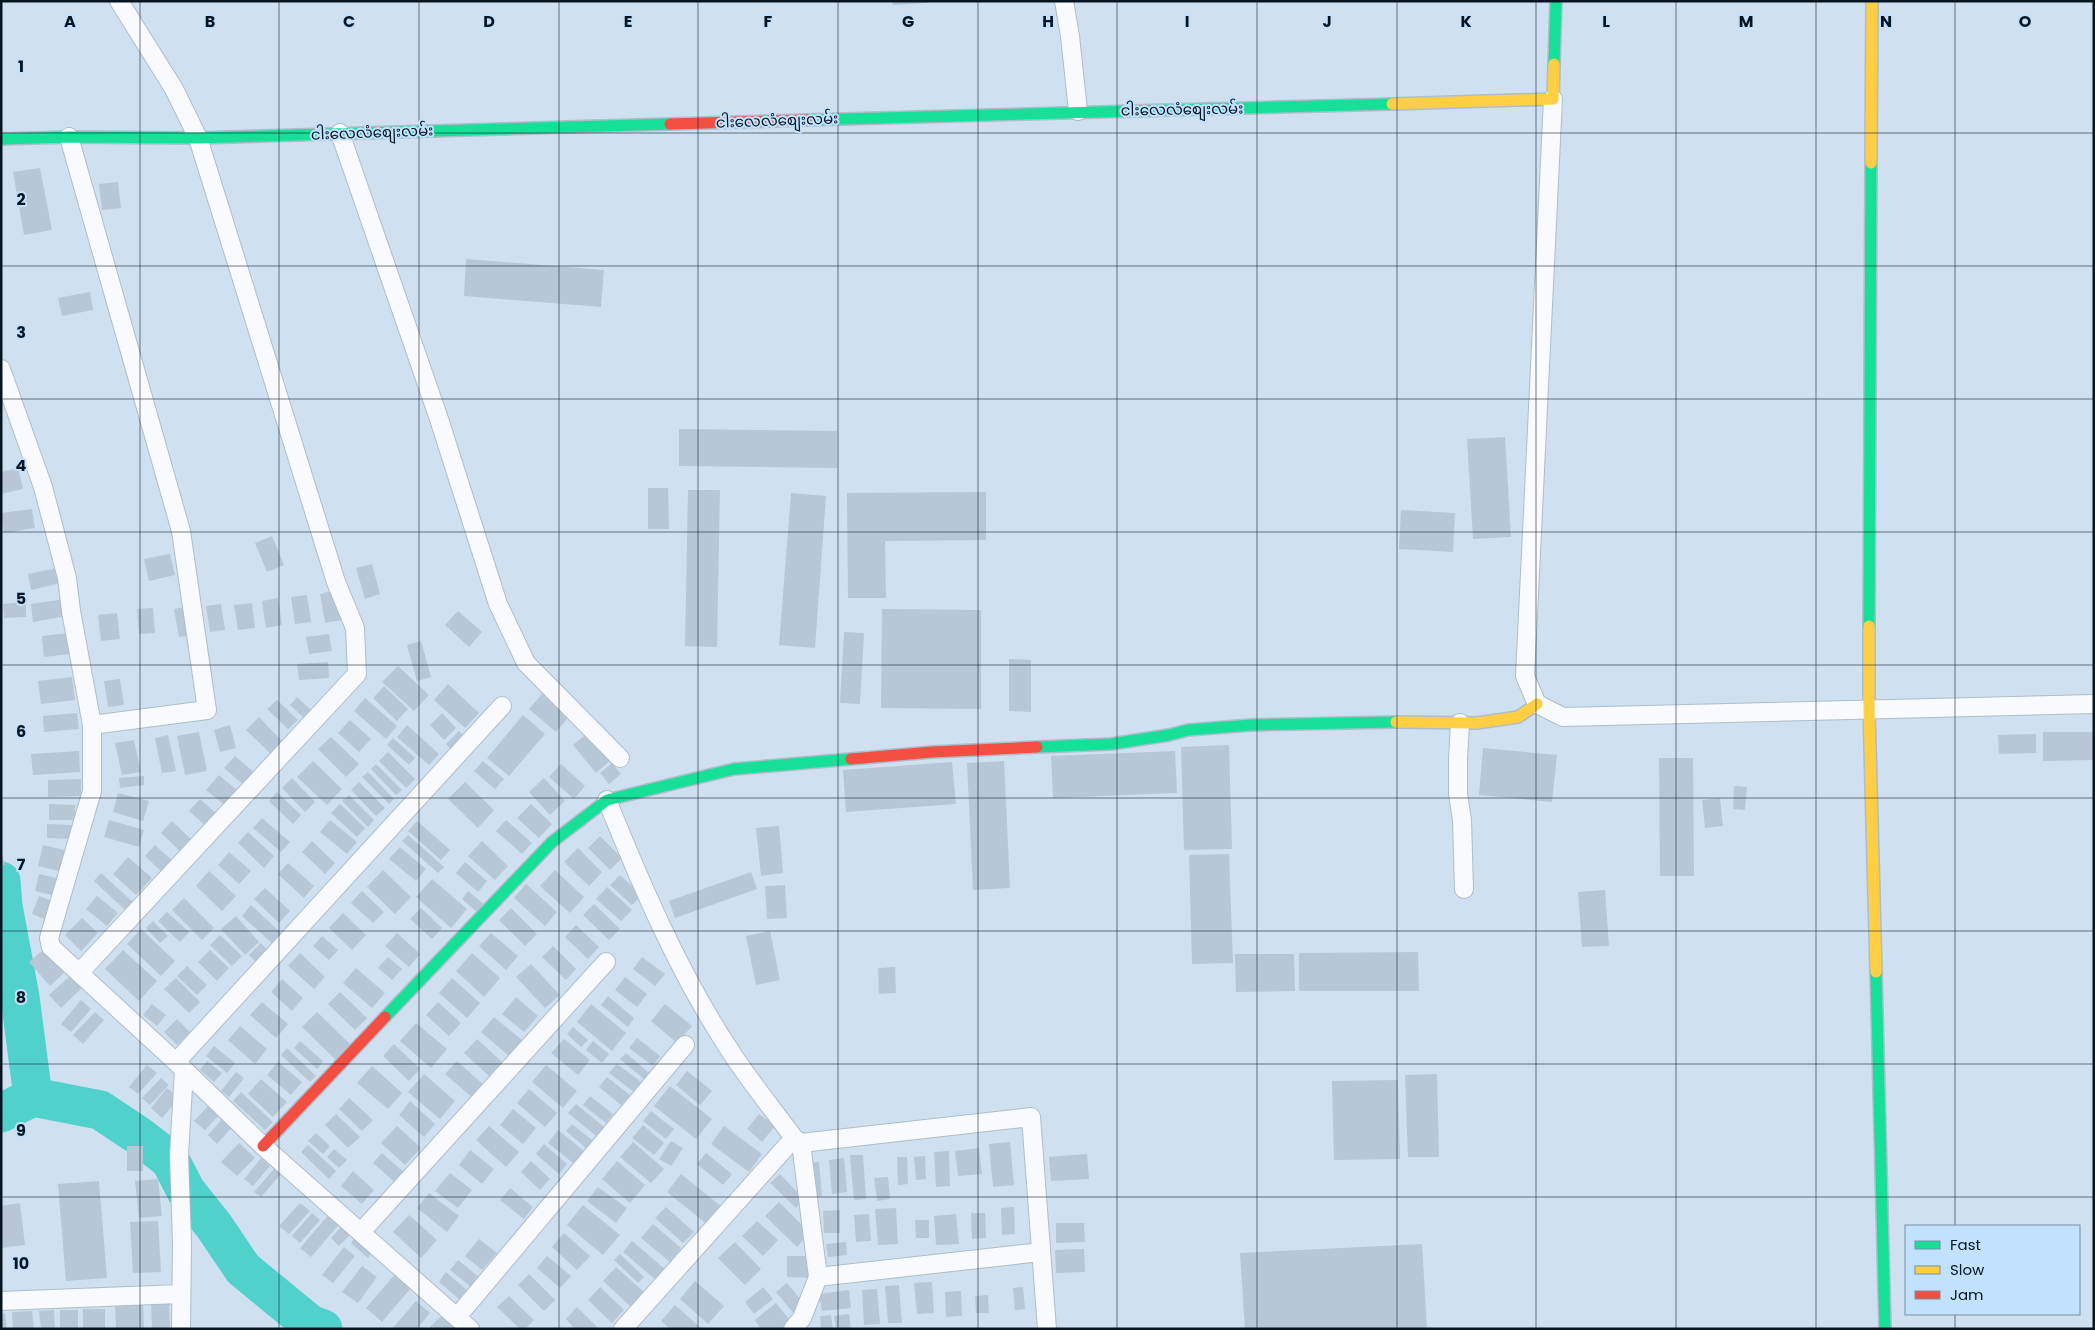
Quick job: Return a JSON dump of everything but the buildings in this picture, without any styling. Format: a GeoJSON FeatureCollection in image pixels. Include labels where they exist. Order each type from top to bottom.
{"type":"FeatureCollection","features":[{"type":"Feature","properties":{"kind":"street"},"geometry":{"type":"LineString","coordinates":[[79,973],[357,674],[355,628],[333,573],[198,138],[174,89],[119,1]]}},
{"type":"Feature","properties":{"kind":"street"},"geometry":{"type":"LineString","coordinates":[[1064,1],[1070,36],[1078,111]]}},
{"type":"Feature","properties":{"kind":"street"},"geometry":{"type":"LineString","coordinates":[[1556,1],[1525,676],[1537,704],[1563,716],[2094,704]]}},
{"type":"Feature","properties":{"kind":"street"},"geometry":{"type":"LineString","coordinates":[[1872,1],[1869,709],[1885,1329]]}},
{"type":"Feature","properties":{"kind":"street","name":"ငါးလေလံစျေးလမ်း"},"geometry":{"type":"LineString","coordinates":[[1,139],[69,137],[198,138],[1078,111],[1553,99]]}},
{"type":"Feature","properties":{"kind":"street"},"geometry":{"type":"LineString","coordinates":[[340,133],[439,419],[498,604],[526,663],[620,758]]}},
{"type":"Feature","properties":{"kind":"street"},"geometry":{"type":"LineString","coordinates":[[69,137],[181,531],[207,710],[92,725]]}},
{"type":"Feature","properties":{"kind":"street"},"geometry":{"type":"LineString","coordinates":[[1,369],[43,487],[66,578],[92,725],[92,791],[49,938],[51,947],[180,1066],[263,1146],[464,1323],[684,1045]]}},
{"type":"Feature","properties":{"kind":"street"},"geometry":{"type":"LineString","coordinates":[[263,1146],[552,842],[607,800],[734,769],[932,752],[1111,744],[1188,730],[1251,725],[1338,722],[1477,723],[1518,717],[1537,704]]}},
{"type":"Feature","properties":{"kind":"street"},"geometry":{"type":"LineString","coordinates":[[181,1329],[180,1066],[502,706]]}},
{"type":"Feature","properties":{"kind":"street"},"geometry":{"type":"LineString","coordinates":[[1460,723],[1458,785],[1462,820],[1464,889]]}},
{"type":"Feature","properties":{"kind":"street"},"geometry":{"type":"LineString","coordinates":[[607,800],[632,861],[677,960],[727,1046],[797,1141],[818,1277],[802,1318],[792,1329]]}},
{"type":"Feature","properties":{"kind":"street"},"geometry":{"type":"LineString","coordinates":[[361,1232],[606,962]]}},
{"type":"Feature","properties":{"kind":"street"},"geometry":{"type":"LineString","coordinates":[[623,1329],[797,1141],[1031,1117],[1047,1329]]}},
{"type":"Feature","properties":{"kind":"street"},"geometry":{"type":"LineString","coordinates":[[818,1277],[1041,1252]]}},
{"type":"Feature","properties":{"kind":"street"},"geometry":{"type":"LineString","coordinates":[[1,1301],[180,1294]]}},
{"type":"Feature","properties":{"kind":"waterway"},"geometry":{"type":"LineString","coordinates":[[1,881],[3,906],[20,997],[33,1097],[100,1110],[139,1136],[170,1160],[186,1191],[214,1226],[243,1269],[310,1324],[323,1329]]}},
{"type":"Feature","properties":{"kind":"waterway"},"geometry":{"type":"LineString","coordinates":[[1,1113],[33,1097]]}},
{"type":"Feature","properties":{"kind":"traffic: fast"},"geometry":{"type":"LineString","coordinates":[[1554,64],[1556,1]]}},
{"type":"Feature","properties":{"kind":"traffic: fast"},"geometry":{"type":"LineString","coordinates":[[807,120],[1392,104]]}},
{"type":"Feature","properties":{"kind":"traffic: fast"},"geometry":{"type":"LineString","coordinates":[[1,139],[69,137],[198,138],[670,124]]}},
{"type":"Feature","properties":{"kind":"traffic: fast"},"geometry":{"type":"LineString","coordinates":[[1869,626],[1871,163]]}},
{"type":"Feature","properties":{"kind":"traffic: fast"},"geometry":{"type":"LineString","coordinates":[[1037,747],[1111,744],[1169,735],[1188,730],[1251,725],[1396,722]]}},
{"type":"Feature","properties":{"kind":"traffic: fast"},"geometry":{"type":"LineString","coordinates":[[385,1017],[552,842],[607,800],[734,769],[851,759]]}},
{"type":"Feature","properties":{"kind":"traffic: fast"},"geometry":{"type":"LineString","coordinates":[[1876,972],[1885,1329]]}},
{"type":"Feature","properties":{"kind":"traffic: slow"},"geometry":{"type":"LineString","coordinates":[[1871,163],[1872,1]]}},
{"type":"Feature","properties":{"kind":"traffic: slow"},"geometry":{"type":"LineString","coordinates":[[1392,104],[1553,99],[1554,64]]}},
{"type":"Feature","properties":{"kind":"traffic: slow"},"geometry":{"type":"LineString","coordinates":[[1869,626],[1869,709],[1876,972]]}},
{"type":"Feature","properties":{"kind":"traffic: slow"},"geometry":{"type":"LineString","coordinates":[[1396,722],[1477,723],[1518,717],[1537,704]]}},
{"type":"Feature","properties":{"kind":"traffic: jam"},"geometry":{"type":"LineString","coordinates":[[670,124],[807,120]]}},
{"type":"Feature","properties":{"kind":"traffic: jam"},"geometry":{"type":"LineString","coordinates":[[851,759],[932,752],[1037,747]]}},
{"type":"Feature","properties":{"kind":"traffic: jam"},"geometry":{"type":"LineString","coordinates":[[263,1146],[385,1017]]}}]}
